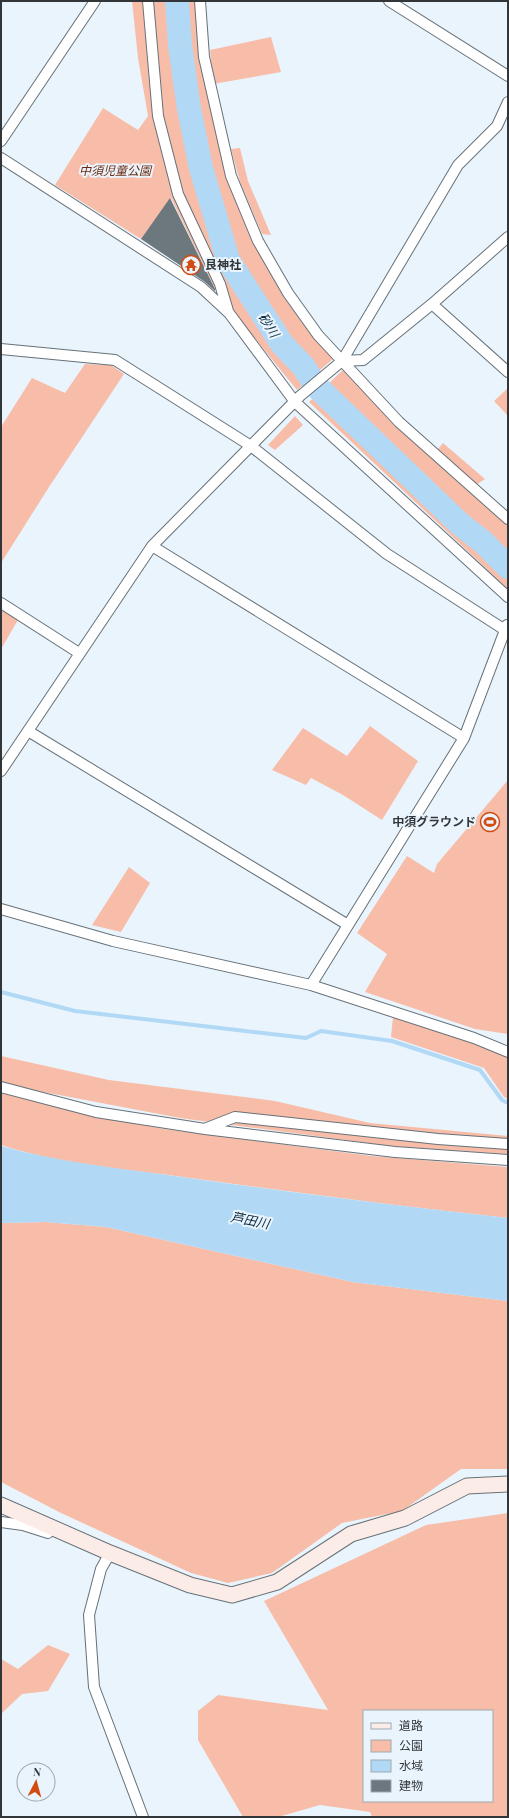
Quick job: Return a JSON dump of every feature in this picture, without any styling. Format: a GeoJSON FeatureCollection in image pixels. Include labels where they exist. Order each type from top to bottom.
{"type":"FeatureCollection","features":[{"type":"Feature","properties":{"kind":"street"},"geometry":{"type":"LineString","coordinates":[[1,141],[95,1]]}},
{"type":"Feature","properties":{"kind":"street"},"geometry":{"type":"LineString","coordinates":[[148,1],[158,116],[178,194],[220,284],[229,313]]}},
{"type":"Feature","properties":{"kind":"street"},"geometry":{"type":"LineString","coordinates":[[200,1],[204,57],[231,176],[258,241],[288,293],[318,335],[399,422],[506,513]]}},
{"type":"Feature","properties":{"kind":"street"},"geometry":{"type":"LineString","coordinates":[[390,1],[508,76]]}},
{"type":"Feature","properties":{"kind":"street"},"geometry":{"type":"LineString","coordinates":[[1,770],[152,546],[298,399],[342,361],[458,166],[498,126],[508,102]]}},
{"type":"Feature","properties":{"kind":"street"},"geometry":{"type":"LineString","coordinates":[[1,158],[201,287],[229,313],[298,399],[508,596]]}},
{"type":"Feature","properties":{"kind":"street"},"geometry":{"type":"LineString","coordinates":[[342,361],[363,360],[432,304],[508,238]]}},
{"type":"Feature","properties":{"kind":"street"},"geometry":{"type":"LineString","coordinates":[[432,304],[508,372]]}},
{"type":"Feature","properties":{"kind":"street"},"geometry":{"type":"LineString","coordinates":[[1,349],[115,360],[251,446],[387,554],[506,627],[464,738],[311,985]]}},
{"type":"Feature","properties":{"kind":"street"},"geometry":{"type":"LineString","coordinates":[[152,546],[464,738]]}},
{"type":"Feature","properties":{"kind":"street"},"geometry":{"type":"LineString","coordinates":[[1,603],[79,653]]}},
{"type":"Feature","properties":{"kind":"street"},"geometry":{"type":"LineString","coordinates":[[28,731],[348,925]]}},
{"type":"Feature","properties":{"kind":"street"},"geometry":{"type":"LineString","coordinates":[[1,909],[113,941],[311,985],[474,1038],[508,1052]]}},
{"type":"Feature","properties":{"kind":"street"},"geometry":{"type":"LineString","coordinates":[[1,1087],[96,1112],[205,1128],[395,1152],[508,1160]]}},
{"type":"Feature","properties":{"kind":"street"},"geometry":{"type":"LineString","coordinates":[[205,1128],[235,1117],[438,1139],[508,1144]]}},
{"type":"Feature","properties":{"kind":"street"},"geometry":{"type":"LineString","coordinates":[[1,1505],[110,1553],[190,1585],[232,1596],[277,1582],[351,1534],[405,1518],[467,1486],[508,1484]]}},
{"type":"Feature","properties":{"kind":"street"},"geometry":{"type":"LineString","coordinates":[[1,1522],[23,1525],[48,1533],[51,1527]]}},
{"type":"Feature","properties":{"kind":"street"},"geometry":{"type":"LineString","coordinates":[[110,1553],[101,1568],[89,1615],[94,1687],[143,1817]]}},
{"type":"Feature","properties":{"kind":"green space","name":"中須児童公園"},"geometry":{"type":"Polygon","coordinates":[[[132,1],[197,1],[199,57],[227,181],[286,298],[334,358],[297,390],[216,291],[171,198],[141,239],[55,185],[103,108],[138,130],[148,116],[138,58],[132,1]]]}},
{"type":"Feature","properties":{"kind":"green space"},"geometry":{"type":"Polygon","coordinates":[[[271,37],[281,72],[213,84],[210,50],[271,37]]]}},
{"type":"Feature","properties":{"kind":"green space"},"geometry":{"type":"Polygon","coordinates":[[[240,148],[248,181],[271,235],[262,234],[240,182],[231,149],[240,148]]]}},
{"type":"Feature","properties":{"kind":"green space"},"geometry":{"type":"Polygon","coordinates":[[[85,364],[111,365],[124,374],[49,487],[1,563],[1,427],[32,378],[65,393],[85,364]]]}},
{"type":"Feature","properties":{"kind":"green space"},"geometry":{"type":"Polygon","coordinates":[[[344,369],[395,426],[508,525],[508,589],[309,402],[344,369]]]}},
{"type":"Feature","properties":{"kind":"green space"},"geometry":{"type":"Polygon","coordinates":[[[508,388],[508,416],[494,401],[508,388]]]}},
{"type":"Feature","properties":{"kind":"green space"},"geometry":{"type":"Polygon","coordinates":[[[295,416],[303,425],[275,450],[268,445],[295,416]]]}},
{"type":"Feature","properties":{"kind":"green space"},"geometry":{"type":"Polygon","coordinates":[[[443,443],[485,479],[476,485],[438,449],[443,443]]]}},
{"type":"Feature","properties":{"kind":"green space"},"geometry":{"type":"Polygon","coordinates":[[[1,609],[18,620],[1,649],[1,609]]]}},
{"type":"Feature","properties":{"kind":"green space"},"geometry":{"type":"Polygon","coordinates":[[[370,726],[418,761],[382,820],[343,795],[311,778],[306,785],[272,770],[303,728],[347,756],[370,726]]]}},
{"type":"Feature","properties":{"kind":"green space"},"geometry":{"type":"Polygon","coordinates":[[[508,780],[508,1034],[475,1029],[365,992],[387,954],[357,933],[407,856],[434,873],[437,864],[508,780]]]}},
{"type":"Feature","properties":{"kind":"green space"},"geometry":{"type":"Polygon","coordinates":[[[129,867],[150,883],[121,932],[92,925],[129,867]]]}},
{"type":"Feature","properties":{"kind":"green space"},"geometry":{"type":"Polygon","coordinates":[[[393,1017],[484,1046],[508,1057],[508,1099],[504,1097],[484,1068],[391,1037],[393,1017]]]}},
{"type":"Feature","properties":{"kind":"green space"},"geometry":{"type":"Polygon","coordinates":[[[1,1056],[109,1080],[275,1101],[370,1123],[508,1136],[508,1154],[390,1146],[180,1118],[17,1087],[1,1082],[1,1056]]]}},
{"type":"Feature","properties":{"kind":"green space"},"geometry":{"type":"Polygon","coordinates":[[[1,1091],[90,1115],[164,1129],[372,1156],[508,1167],[508,1218],[345,1199],[114,1168],[23,1152],[1,1145],[1,1091]]]}},
{"type":"Feature","properties":{"kind":"green space"},"geometry":{"type":"Polygon","coordinates":[[[46,1222],[106,1227],[353,1282],[508,1301],[508,1469],[461,1469],[402,1511],[342,1523],[272,1573],[228,1583],[191,1573],[61,1513],[1,1482],[1,1223],[46,1222]]]}},
{"type":"Feature","properties":{"kind":"green space"},"geometry":{"type":"Polygon","coordinates":[[[508,1513],[508,1817],[372,1817],[370,1812],[320,1805],[278,1817],[243,1817],[198,1740],[198,1711],[218,1695],[328,1710],[264,1601],[426,1525],[508,1513]]]}},
{"type":"Feature","properties":{"kind":"green space"},"geometry":{"type":"Polygon","coordinates":[[[48,1645],[70,1654],[48,1691],[22,1694],[1,1714],[1,1659],[18,1669],[48,1645]]]}},
{"type":"Feature","properties":{"kind":"water","name":"芦田川"},"geometry":{"type":"Polygon","coordinates":[[[1,1146],[47,1157],[118,1168],[308,1194],[508,1218],[508,1301],[353,1282],[106,1227],[46,1222],[1,1223],[1,1146]]]}},
{"type":"Feature","properties":{"kind":"building","name":"艮神社"},"geometry":{"type":"Polygon","coordinates":[[[170,198],[215,291],[205,282],[141,239],[170,198]]]}},
{"type":"Feature","properties":{"kind":"waterway","name":"砂川"},"geometry":{"type":"LineString","coordinates":[[177,1],[180,45],[189,109],[201,168],[228,260],[282,344],[303,366],[316,386],[460,524],[483,542],[508,567]]}},
{"type":"Feature","properties":{"kind":"waterway"},"geometry":{"type":"LineString","coordinates":[[1,992],[75,1011],[306,1038],[321,1031],[392,1041],[480,1070],[502,1100],[508,1103]]}},
{"type":"Feature","properties":{"kind":"place","name":"艮神社"},"geometry":{"type":"Point","coordinates":[191,265]}},
{"type":"Feature","properties":{"kind":"place","name":"中須グラウンド"},"geometry":{"type":"Point","coordinates":[490,822]}}]}
